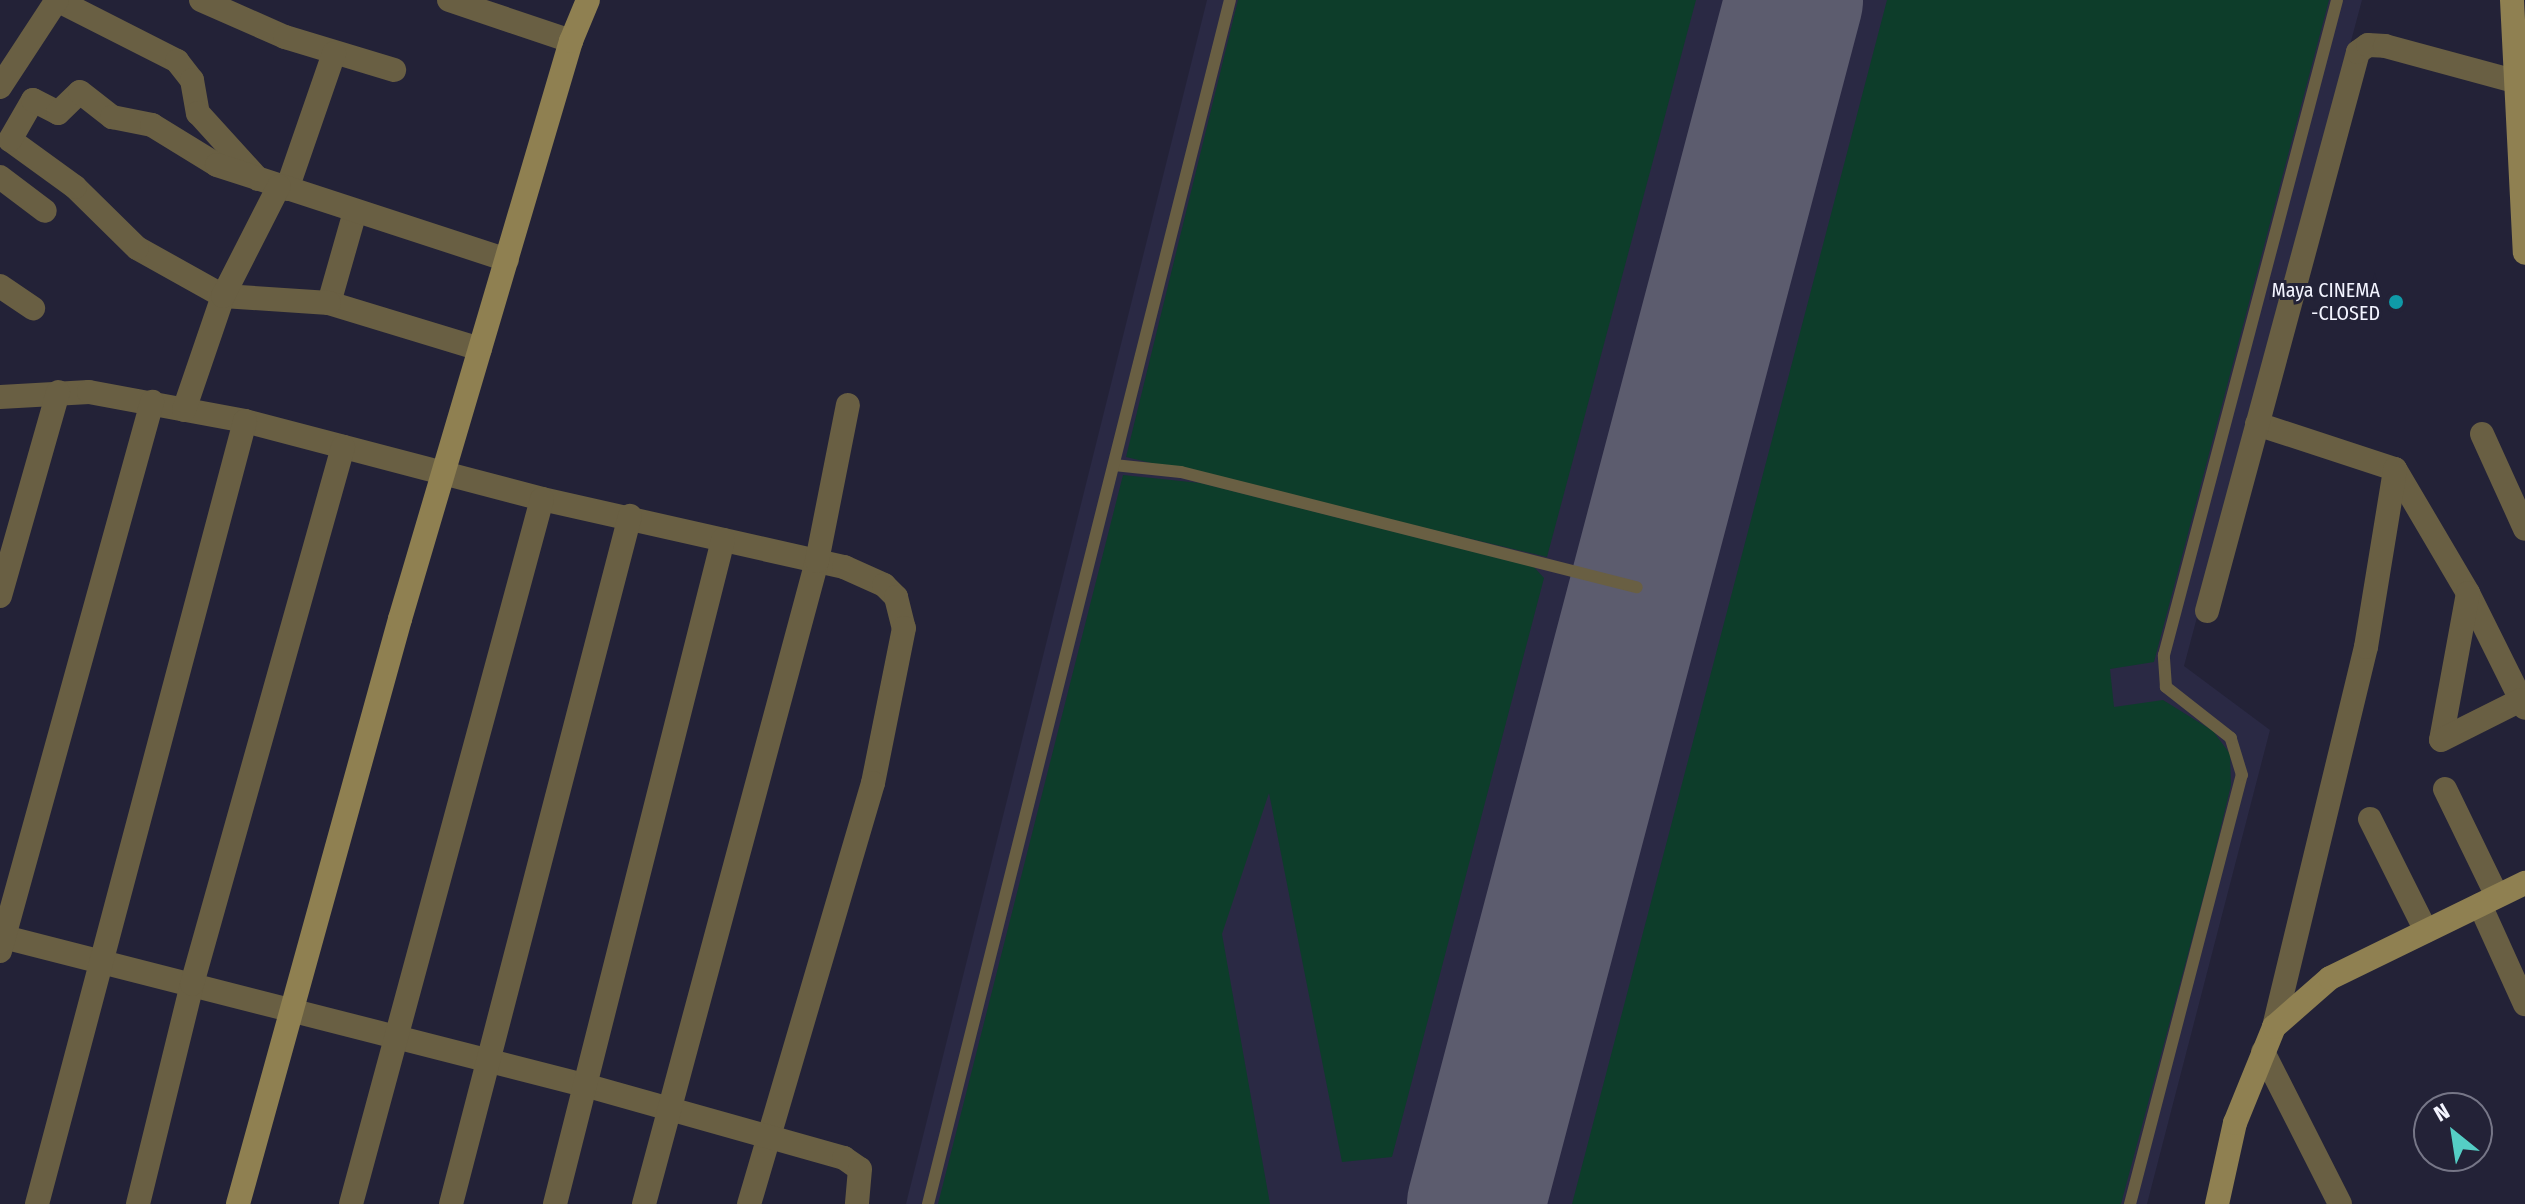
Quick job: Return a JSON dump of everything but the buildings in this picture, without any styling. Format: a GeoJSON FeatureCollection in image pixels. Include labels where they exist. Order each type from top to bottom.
{"type":"FeatureCollection","features":[{"type":"Feature","properties":{"kind":"street"},"geometry":{"type":"LineString","coordinates":[[0,87],[57,0],[177,61],[192,80],[198,113],[275,185]]}},
{"type":"Feature","properties":{"kind":"street"},"geometry":{"type":"LineString","coordinates":[[201,0],[334,53],[394,70]]}},
{"type":"Feature","properties":{"kind":"street"},"geometry":{"type":"LineString","coordinates":[[449,0],[571,41]]}},
{"type":"Feature","properties":{"kind":"street"},"geometry":{"type":"LineString","coordinates":[[238,1204],[480,349],[571,41],[588,0]]}},
{"type":"Feature","properties":{"kind":"street"},"geometry":{"type":"LineString","coordinates":[[2512,0],[2519,82],[2525,253]]}},
{"type":"Feature","properties":{"kind":"street"},"geometry":{"type":"LineString","coordinates":[[2207,611],[2358,52],[2368,45],[2385,46],[2519,82]]}},
{"type":"Feature","properties":{"kind":"street"},"geometry":{"type":"LineString","coordinates":[[184,410],[223,296],[334,53]]}},
{"type":"Feature","properties":{"kind":"street"},"geometry":{"type":"LineString","coordinates":[[480,349],[329,303],[223,296],[137,248],[75,187],[5,137],[33,100],[58,113],[80,92],[112,117],[152,125],[217,165],[507,260]]}},
{"type":"Feature","properties":{"kind":"street"},"geometry":{"type":"LineString","coordinates":[[0,177],[45,211]]}},
{"type":"Feature","properties":{"kind":"street"},"geometry":{"type":"LineString","coordinates":[[329,303],[355,212]]}},
{"type":"Feature","properties":{"kind":"street"},"geometry":{"type":"LineString","coordinates":[[0,286],[33,308]]}},
{"type":"Feature","properties":{"kind":"street"},"geometry":{"type":"LineString","coordinates":[[0,397],[58,392],[152,402],[245,421],[445,470],[542,499],[630,516],[817,561],[884,585],[896,597],[904,628],[873,783],[749,1204]]}},
{"type":"Feature","properties":{"kind":"street"},"geometry":{"type":"LineString","coordinates":[[0,596],[58,392]]}},
{"type":"Feature","properties":{"kind":"street"},"geometry":{"type":"LineString","coordinates":[[152,402],[1,942],[104,962],[491,1060],[844,1158],[860,1169],[857,1204]]}},
{"type":"Feature","properties":{"kind":"street"},"geometry":{"type":"LineString","coordinates":[[644,1204],[817,561],[848,405]]}},
{"type":"Feature","properties":{"kind":"street"},"geometry":{"type":"LineString","coordinates":[[37,1204],[104,962],[245,421]]}},
{"type":"Feature","properties":{"kind":"street"},"geometry":{"type":"LineString","coordinates":[[2257,424],[2395,469],[2518,673],[2523,704],[2445,741],[2439,736],[2468,593]]}},
{"type":"Feature","properties":{"kind":"street"},"geometry":{"type":"LineString","coordinates":[[2482,434],[2525,529]]}},
{"type":"Feature","properties":{"kind":"street"},"geometry":{"type":"LineString","coordinates":[[138,1204],[192,984],[343,447]]}},
{"type":"Feature","properties":{"kind":"street"},"geometry":{"type":"LineString","coordinates":[[2217,1204],[2235,1123],[2274,1027],[2366,647],[2395,469]]}},
{"type":"Feature","properties":{"kind":"street"},"geometry":{"type":"LineString","coordinates":[[351,1204],[542,499]]}},
{"type":"Feature","properties":{"kind":"street"},"geometry":{"type":"LineString","coordinates":[[451,1204],[491,1060],[630,516]]}},
{"type":"Feature","properties":{"kind":"street"},"geometry":{"type":"LineString","coordinates":[[555,1204],[588,1086],[723,540]]}},
{"type":"Feature","properties":{"kind":"street"},"geometry":{"type":"LineString","coordinates":[[2445,789],[2525,1004]]}},
{"type":"Feature","properties":{"kind":"street"},"geometry":{"type":"LineString","coordinates":[[2370,819],[2426,931]]}},
{"type":"Feature","properties":{"kind":"street"},"geometry":{"type":"LineString","coordinates":[[2274,1027],[2330,978],[2525,883]]}},
{"type":"Feature","properties":{"kind":"street"},"geometry":{"type":"LineString","coordinates":[[2263,1052],[2340,1204]]}},
{"type":"Feature","properties":{"kind":"lane"},"geometry":{"type":"LineString","coordinates":[[928,1204],[1230,0]]}},
{"type":"Feature","properties":{"kind":"lane"},"geometry":{"type":"LineString","coordinates":[[2130,1204],[2242,775],[2231,738],[2166,687],[2164,655],[2337,0]]}},
{"type":"Feature","properties":{"kind":"lane"},"geometry":{"type":"LineString","coordinates":[[1114,465],[1181,472],[1637,587]]}},
{"type":"Feature","properties":{"kind":"shaded area"},"geometry":{"type":"Polygon","coordinates":[[[1207,0],[2362,0],[2184,666],[2270,730],[2147,1204],[906,1204],[1207,0]]]}},
{"type":"Feature","properties":{"kind":"green space"},"geometry":{"type":"Polygon","coordinates":[[[1238,0],[1696,0],[1547,557],[1126,457],[1238,0]]]}},
{"type":"Feature","properties":{"kind":"green space"},"geometry":{"type":"Polygon","coordinates":[[[1887,0],[2329,0],[2154,662],[2110,669],[2114,707],[2163,700],[2213,731],[2230,754],[2231,785],[2211,868],[2121,1204],[1572,1204],[1887,0]]]}},
{"type":"Feature","properties":{"kind":"green space"},"geometry":{"type":"Polygon","coordinates":[[[1123,475],[1200,483],[1534,567],[1544,578],[1392,1157],[1342,1162],[1269,793],[1222,934],[1270,1204],[938,1204],[1123,475]]]}},
{"type":"Feature","properties":{"kind":"runway"},"geometry":{"type":"LineString","coordinates":[[1476,1204],[1794,0]]}},
{"type":"Feature","properties":{"kind":"place","name":"Maya CINEMA -CLOSED"},"geometry":{"type":"Point","coordinates":[2396,302]}}]}
